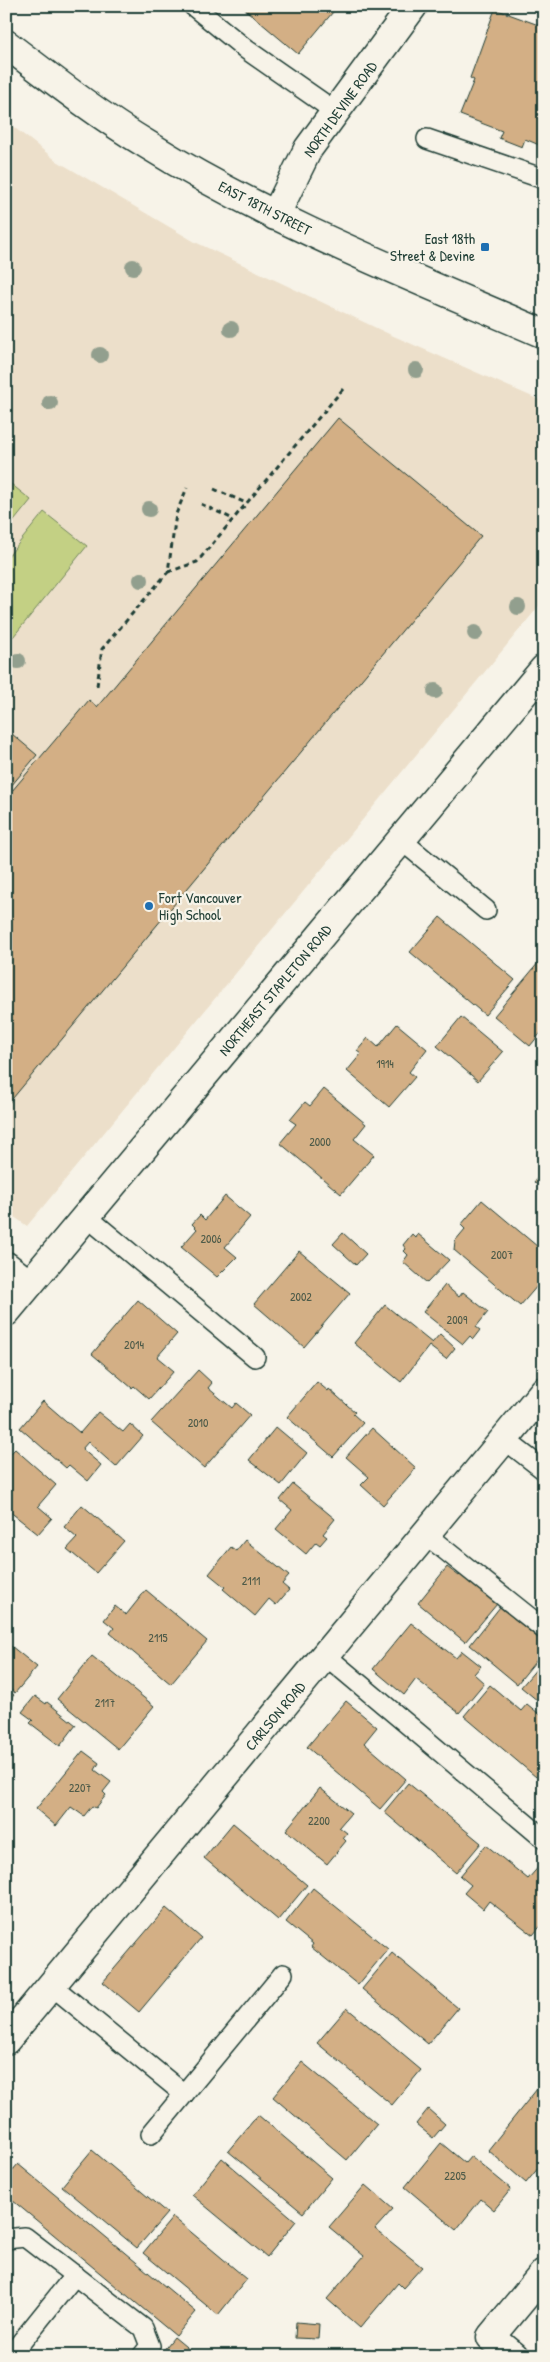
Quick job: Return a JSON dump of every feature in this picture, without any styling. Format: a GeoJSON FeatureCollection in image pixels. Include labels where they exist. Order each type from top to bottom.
{"type":"FeatureCollection","features":[{"type":"Feature","properties":{"kind":"street","name":"NORTH DEVINE ROAD"},"geometry":{"type":"LineString","coordinates":[[275,216],[308,149],[413,6]]}},
{"type":"Feature","properties":{"kind":"street","name":"EAST 18TH STREET"},"geometry":{"type":"LineString","coordinates":[[6,44],[68,91],[148,145],[275,216],[544,334]]}},
{"type":"Feature","properties":{"kind":"street","name":"NORTHEAST STAPLETON ROAD"},"geometry":{"type":"LineString","coordinates":[[6,1312],[544,669]]}},
{"type":"Feature","properties":{"kind":"street"},"geometry":{"type":"LineString","coordinates":[[6,1266],[29,1284]]}},
{"type":"Feature","properties":{"kind":"street","name":"CARLSON ROAD"},"geometry":{"type":"LineString","coordinates":[[6,2040],[544,1391]]}},
{"type":"Feature","properties":{"kind":"street"},"geometry":{"type":"LineString","coordinates":[[514,2356],[491,2337],[544,2273]]}},
{"type":"Feature","properties":{"kind":"lane"},"geometry":{"type":"LineString","coordinates":[[192,6],[247,50],[336,112]]}},
{"type":"Feature","properties":{"kind":"lane"},"geometry":{"type":"LineString","coordinates":[[427,139],[544,179]]}},
{"type":"Feature","properties":{"kind":"lane"},"geometry":{"type":"LineString","coordinates":[[401,840],[486,910]]}},
{"type":"Feature","properties":{"kind":"lane"},"geometry":{"type":"LineString","coordinates":[[86,1216],[255,1357]]}},
{"type":"Feature","properties":{"kind":"lane"},"geometry":{"type":"LineString","coordinates":[[504,1439],[544,1470]]}},
{"type":"Feature","properties":{"kind":"lane"},"geometry":{"type":"LineString","coordinates":[[425,1534],[544,1629]]}},
{"type":"Feature","properties":{"kind":"lane"},"geometry":{"type":"LineString","coordinates":[[325,1656],[544,1839]]}},
{"type":"Feature","properties":{"kind":"lane"},"geometry":{"type":"LineString","coordinates":[[151,2134],[283,1974]]}},
{"type":"Feature","properties":{"kind":"lane"},"geometry":{"type":"LineString","coordinates":[[52,1986],[184,2094]]}},
{"type":"Feature","properties":{"kind":"lane"},"geometry":{"type":"LineString","coordinates":[[6,2239],[25,2237],[143,2328],[150,2346],[142,2356]]}},
{"type":"Feature","properties":{"kind":"lane"},"geometry":{"type":"LineString","coordinates":[[10,2356],[75,2275]]}},
{"type":"Feature","properties":{"kind":"path"},"geometry":{"type":"LineString","coordinates":[[97,686],[102,650],[168,572],[197,562],[342,389]]}},
{"type":"Feature","properties":{"kind":"path"},"geometry":{"type":"LineString","coordinates":[[168,572],[176,514],[187,488]]}},
{"type":"Feature","properties":{"kind":"path"},"geometry":{"type":"LineString","coordinates":[[214,488],[246,503]]}},
{"type":"Feature","properties":{"kind":"path"},"geometry":{"type":"LineString","coordinates":[[201,504],[233,519]]}},
{"type":"Feature","properties":{"kind":"shaded area","name":"Fort Vancouver High School"},"geometry":{"type":"Polygon","coordinates":[[[6,121],[57,161],[195,242],[389,334],[544,402],[544,600],[27,1226],[6,1211],[6,121]]]}},
{"type":"Feature","properties":{"kind":"green space"},"geometry":{"type":"Polygon","coordinates":[[[6,480],[31,500],[6,531],[6,480]]]}},
{"type":"Feature","properties":{"kind":"green space"},"geometry":{"type":"Polygon","coordinates":[[[44,512],[87,546],[13,637],[6,632],[6,559],[44,512]]]}},
{"type":"Feature","properties":{"kind":"building"},"geometry":{"type":"Polygon","coordinates":[[[241,6],[338,6],[298,54],[241,6]]]}},
{"type":"Feature","properties":{"kind":"building"},"geometry":{"type":"Polygon","coordinates":[[[495,9],[544,27],[544,147],[525,139],[522,147],[499,138],[502,131],[460,115],[474,80],[470,78],[495,9]]]}},
{"type":"Feature","properties":{"kind":"building"},"geometry":{"type":"Polygon","coordinates":[[[338,418],[481,536],[8,1104],[6,816],[8,814],[6,812],[6,798],[89,700],[97,707],[338,418]]]}},
{"type":"Feature","properties":{"kind":"building"},"geometry":{"type":"Polygon","coordinates":[[[6,729],[37,755],[6,792],[6,729]]]}},
{"type":"Feature","properties":{"kind":"building"},"geometry":{"type":"Polygon","coordinates":[[[440,917],[515,980],[485,1015],[410,952],[440,917]]]}},
{"type":"Feature","properties":{"kind":"building"},"geometry":{"type":"Polygon","coordinates":[[[544,956],[544,1029],[530,1046],[494,1016],[544,956]]]}},
{"type":"Feature","properties":{"kind":"building"},"geometry":{"type":"Polygon","coordinates":[[[461,1017],[503,1052],[478,1081],[437,1046],[461,1017]]]}},
{"type":"Feature","properties":{"kind":"building"},"geometry":{"type":"Polygon","coordinates":[[[397,1024],[427,1049],[409,1072],[415,1077],[389,1107],[347,1071],[361,1054],[357,1051],[368,1038],[378,1047],[397,1024]]]}},
{"type":"Feature","properties":{"kind":"building"},"geometry":{"type":"Polygon","coordinates":[[[324,1089],[366,1124],[354,1139],[374,1155],[341,1194],[280,1143],[296,1124],[290,1120],[305,1102],[310,1106],[324,1089]]]}},
{"type":"Feature","properties":{"kind":"building"},"geometry":{"type":"Polygon","coordinates":[[[544,1170],[544,1191],[534,1182],[544,1170]]]}},
{"type":"Feature","properties":{"kind":"building"},"geometry":{"type":"Polygon","coordinates":[[[225,1196],[250,1217],[225,1247],[237,1257],[217,1277],[181,1247],[197,1229],[192,1224],[200,1215],[205,1220],[225,1196]]]}},
{"type":"Feature","properties":{"kind":"building"},"geometry":{"type":"Polygon","coordinates":[[[482,1200],[544,1252],[544,1262],[538,1269],[544,1273],[544,1278],[520,1306],[454,1250],[455,1241],[465,1229],[461,1225],[482,1200]]]}},
{"type":"Feature","properties":{"kind":"building"},"geometry":{"type":"Polygon","coordinates":[[[343,1233],[366,1254],[356,1265],[333,1244],[343,1233]]]}},
{"type":"Feature","properties":{"kind":"building"},"geometry":{"type":"Polygon","coordinates":[[[412,1234],[416,1238],[418,1234],[449,1260],[427,1283],[403,1262],[408,1255],[404,1251],[406,1249],[403,1245],[412,1234]]]}},
{"type":"Feature","properties":{"kind":"building"},"geometry":{"type":"Polygon","coordinates":[[[299,1251],[350,1293],[304,1347],[254,1304],[299,1251]]]}},
{"type":"Feature","properties":{"kind":"building"},"geometry":{"type":"Polygon","coordinates":[[[445,1285],[459,1297],[463,1292],[488,1312],[476,1327],[480,1330],[473,1339],[470,1336],[463,1344],[423,1312],[445,1285]]]}},
{"type":"Feature","properties":{"kind":"building"},"geometry":{"type":"Polygon","coordinates":[[[138,1300],[177,1334],[157,1357],[174,1371],[149,1399],[134,1386],[132,1388],[92,1354],[138,1300]]]}},
{"type":"Feature","properties":{"kind":"building"},"geometry":{"type":"Polygon","coordinates":[[[385,1305],[432,1343],[440,1334],[455,1348],[446,1359],[429,1346],[401,1382],[354,1343],[385,1305]]]}},
{"type":"Feature","properties":{"kind":"building"},"geometry":{"type":"Polygon","coordinates":[[[198,1370],[212,1383],[208,1388],[232,1408],[236,1403],[250,1415],[204,1468],[151,1422],[198,1370]]]}},
{"type":"Feature","properties":{"kind":"building"},"geometry":{"type":"Polygon","coordinates":[[[317,1382],[328,1391],[329,1389],[355,1412],[353,1414],[363,1423],[333,1457],[287,1417],[317,1382]]]}},
{"type":"Feature","properties":{"kind":"building"},"geometry":{"type":"Polygon","coordinates":[[[43,1401],[80,1433],[98,1412],[123,1432],[130,1424],[143,1436],[116,1467],[88,1442],[82,1449],[101,1465],[88,1481],[69,1465],[66,1468],[20,1428],[43,1401]]]}},
{"type":"Feature","properties":{"kind":"building"},"geometry":{"type":"Polygon","coordinates":[[[276,1427],[307,1453],[281,1485],[249,1460],[276,1427]]]}},
{"type":"Feature","properties":{"kind":"building"},"geometry":{"type":"Polygon","coordinates":[[[372,1428],[416,1468],[383,1505],[361,1485],[369,1477],[346,1457],[372,1428]]]}},
{"type":"Feature","properties":{"kind":"building"},"geometry":{"type":"Polygon","coordinates":[[[15,1449],[56,1485],[38,1506],[52,1518],[38,1534],[9,1511],[6,1514],[6,1458],[15,1449]]]}},
{"type":"Feature","properties":{"kind":"building"},"geometry":{"type":"Polygon","coordinates":[[[293,1484],[335,1519],[323,1534],[327,1537],[320,1545],[316,1542],[306,1554],[276,1529],[292,1510],[280,1500],[293,1484]]]}},
{"type":"Feature","properties":{"kind":"building"},"geometry":{"type":"Polygon","coordinates":[[[82,1505],[124,1541],[96,1573],[67,1549],[77,1538],[64,1527],[82,1505]]]}},
{"type":"Feature","properties":{"kind":"building"},"geometry":{"type":"Polygon","coordinates":[[[245,1540],[289,1576],[282,1584],[289,1590],[276,1605],[269,1599],[255,1616],[223,1589],[225,1587],[209,1574],[231,1547],[236,1551],[245,1540]]]}},
{"type":"Feature","properties":{"kind":"building"},"geometry":{"type":"Polygon","coordinates":[[[447,1567],[459,1576],[461,1574],[497,1604],[465,1642],[418,1603],[447,1567]]]}},
{"type":"Feature","properties":{"kind":"building"},"geometry":{"type":"Polygon","coordinates":[[[146,1590],[207,1641],[171,1684],[110,1633],[114,1628],[104,1620],[115,1606],[126,1615],[146,1590]]]}},
{"type":"Feature","properties":{"kind":"building"},"geometry":{"type":"Polygon","coordinates":[[[500,1607],[544,1643],[544,1651],[517,1684],[470,1645],[500,1607]]]}},
{"type":"Feature","properties":{"kind":"building"},"geometry":{"type":"Polygon","coordinates":[[[411,1623],[456,1658],[462,1651],[481,1666],[474,1674],[484,1683],[459,1713],[416,1679],[404,1695],[373,1669],[411,1623]]]}},
{"type":"Feature","properties":{"kind":"building"},"geometry":{"type":"Polygon","coordinates":[[[6,1642],[37,1667],[15,1693],[6,1686],[6,1642]]]}},
{"type":"Feature","properties":{"kind":"building"},"geometry":{"type":"Polygon","coordinates":[[[92,1656],[154,1706],[118,1749],[57,1699],[92,1656]]]}},
{"type":"Feature","properties":{"kind":"building"},"geometry":{"type":"Polygon","coordinates":[[[544,1660],[544,1706],[521,1687],[544,1660]]]}},
{"type":"Feature","properties":{"kind":"building"},"geometry":{"type":"Polygon","coordinates":[[[490,1685],[521,1711],[527,1704],[544,1718],[544,1767],[536,1777],[464,1716],[490,1685]]]}},
{"type":"Feature","properties":{"kind":"building"},"geometry":{"type":"Polygon","coordinates":[[[6,1689],[14,1695],[6,1705],[6,1689]]]}},
{"type":"Feature","properties":{"kind":"building"},"geometry":{"type":"Polygon","coordinates":[[[35,1696],[46,1704],[47,1702],[76,1725],[60,1746],[30,1723],[33,1720],[22,1712],[35,1696]]]}},
{"type":"Feature","properties":{"kind":"building"},"geometry":{"type":"Polygon","coordinates":[[[346,1701],[377,1727],[364,1743],[406,1779],[380,1809],[307,1747],[346,1701]]]}},
{"type":"Feature","properties":{"kind":"building"},"geometry":{"type":"Polygon","coordinates":[[[83,1751],[99,1763],[95,1770],[111,1782],[103,1792],[106,1795],[96,1808],[92,1806],[84,1816],[71,1807],[56,1826],[36,1809],[83,1751]]]}},
{"type":"Feature","properties":{"kind":"building"},"geometry":{"type":"Polygon","coordinates":[[[408,1783],[481,1843],[456,1873],[384,1812],[408,1783]]]}},
{"type":"Feature","properties":{"kind":"building"},"geometry":{"type":"Polygon","coordinates":[[[320,1788],[351,1813],[339,1827],[347,1833],[343,1838],[346,1841],[327,1864],[286,1830],[320,1788]]]}},
{"type":"Feature","properties":{"kind":"building"},"geometry":{"type":"Polygon","coordinates":[[[233,1823],[307,1885],[278,1920],[204,1858],[233,1823]]]}},
{"type":"Feature","properties":{"kind":"building"},"geometry":{"type":"Polygon","coordinates":[[[486,1845],[528,1879],[541,1864],[544,1866],[544,1922],[533,1935],[489,1901],[483,1909],[464,1893],[471,1885],[460,1876],[486,1845]]]}},
{"type":"Feature","properties":{"kind":"building"},"geometry":{"type":"Polygon","coordinates":[[[313,1888],[388,1949],[358,1985],[311,1947],[313,1944],[286,1922],[313,1888]]]}},
{"type":"Feature","properties":{"kind":"building"},"geometry":{"type":"Polygon","coordinates":[[[166,1908],[201,1938],[139,2012],[103,1982],[166,1908]]]}},
{"type":"Feature","properties":{"kind":"building"},"geometry":{"type":"Polygon","coordinates":[[[392,1953],[458,2008],[428,2044],[362,1989],[392,1953]]]}},
{"type":"Feature","properties":{"kind":"building"},"geometry":{"type":"Polygon","coordinates":[[[347,2008],[421,2070],[392,2105],[317,2043],[347,2008]]]}},
{"type":"Feature","properties":{"kind":"building"},"geometry":{"type":"Polygon","coordinates":[[[302,2062],[377,2124],[347,2160],[273,2097],[302,2062]]]}},
{"type":"Feature","properties":{"kind":"building"},"geometry":{"type":"Polygon","coordinates":[[[541,2084],[544,2085],[544,2147],[538,2154],[544,2161],[526,2183],[488,2150],[541,2084]]]}},
{"type":"Feature","properties":{"kind":"building"},"geometry":{"type":"Polygon","coordinates":[[[428,2109],[445,2124],[433,2138],[416,2124],[428,2109]]]}},
{"type":"Feature","properties":{"kind":"building"},"geometry":{"type":"Polygon","coordinates":[[[258,2115],[332,2178],[303,2213],[228,2151],[258,2115]]]}},
{"type":"Feature","properties":{"kind":"building"},"geometry":{"type":"Polygon","coordinates":[[[441,2143],[465,2163],[471,2156],[511,2189],[494,2210],[481,2199],[456,2230],[405,2187],[441,2143]]]}},
{"type":"Feature","properties":{"kind":"building"},"geometry":{"type":"Polygon","coordinates":[[[92,2150],[167,2213],[137,2248],[62,2186],[92,2150]]]}},
{"type":"Feature","properties":{"kind":"building"},"geometry":{"type":"Polygon","coordinates":[[[222,2158],[296,2221],[267,2257],[192,2195],[222,2158]]]}},
{"type":"Feature","properties":{"kind":"building"},"geometry":{"type":"Polygon","coordinates":[[[18,2164],[196,2312],[176,2336],[6,2195],[6,2178],[18,2164]]]}},
{"type":"Feature","properties":{"kind":"building"},"geometry":{"type":"Polygon","coordinates":[[[365,2185],[393,2209],[375,2229],[422,2267],[403,2288],[398,2283],[360,2328],[327,2299],[364,2256],[329,2227],[365,2185]]]}},
{"type":"Feature","properties":{"kind":"building"},"geometry":{"type":"Polygon","coordinates":[[[173,2217],[247,2279],[218,2315],[143,2253],[173,2217]]]}},
{"type":"Feature","properties":{"kind":"building"},"geometry":{"type":"Polygon","coordinates":[[[296,2322],[319,2324],[318,2339],[295,2338],[296,2322]]]}},
{"type":"Feature","properties":{"kind":"building"},"geometry":{"type":"Polygon","coordinates":[[[174,2337],[197,2356],[159,2356],[174,2337]]]}},
{"type":"Feature","properties":{"kind":"place","name":"East 18th Street & Devine"},"geometry":{"type":"Point","coordinates":[485,247]}},
{"type":"Feature","properties":{"kind":"place","name":"Fort Vancouver High School"},"geometry":{"type":"Point","coordinates":[149,906]}}]}
